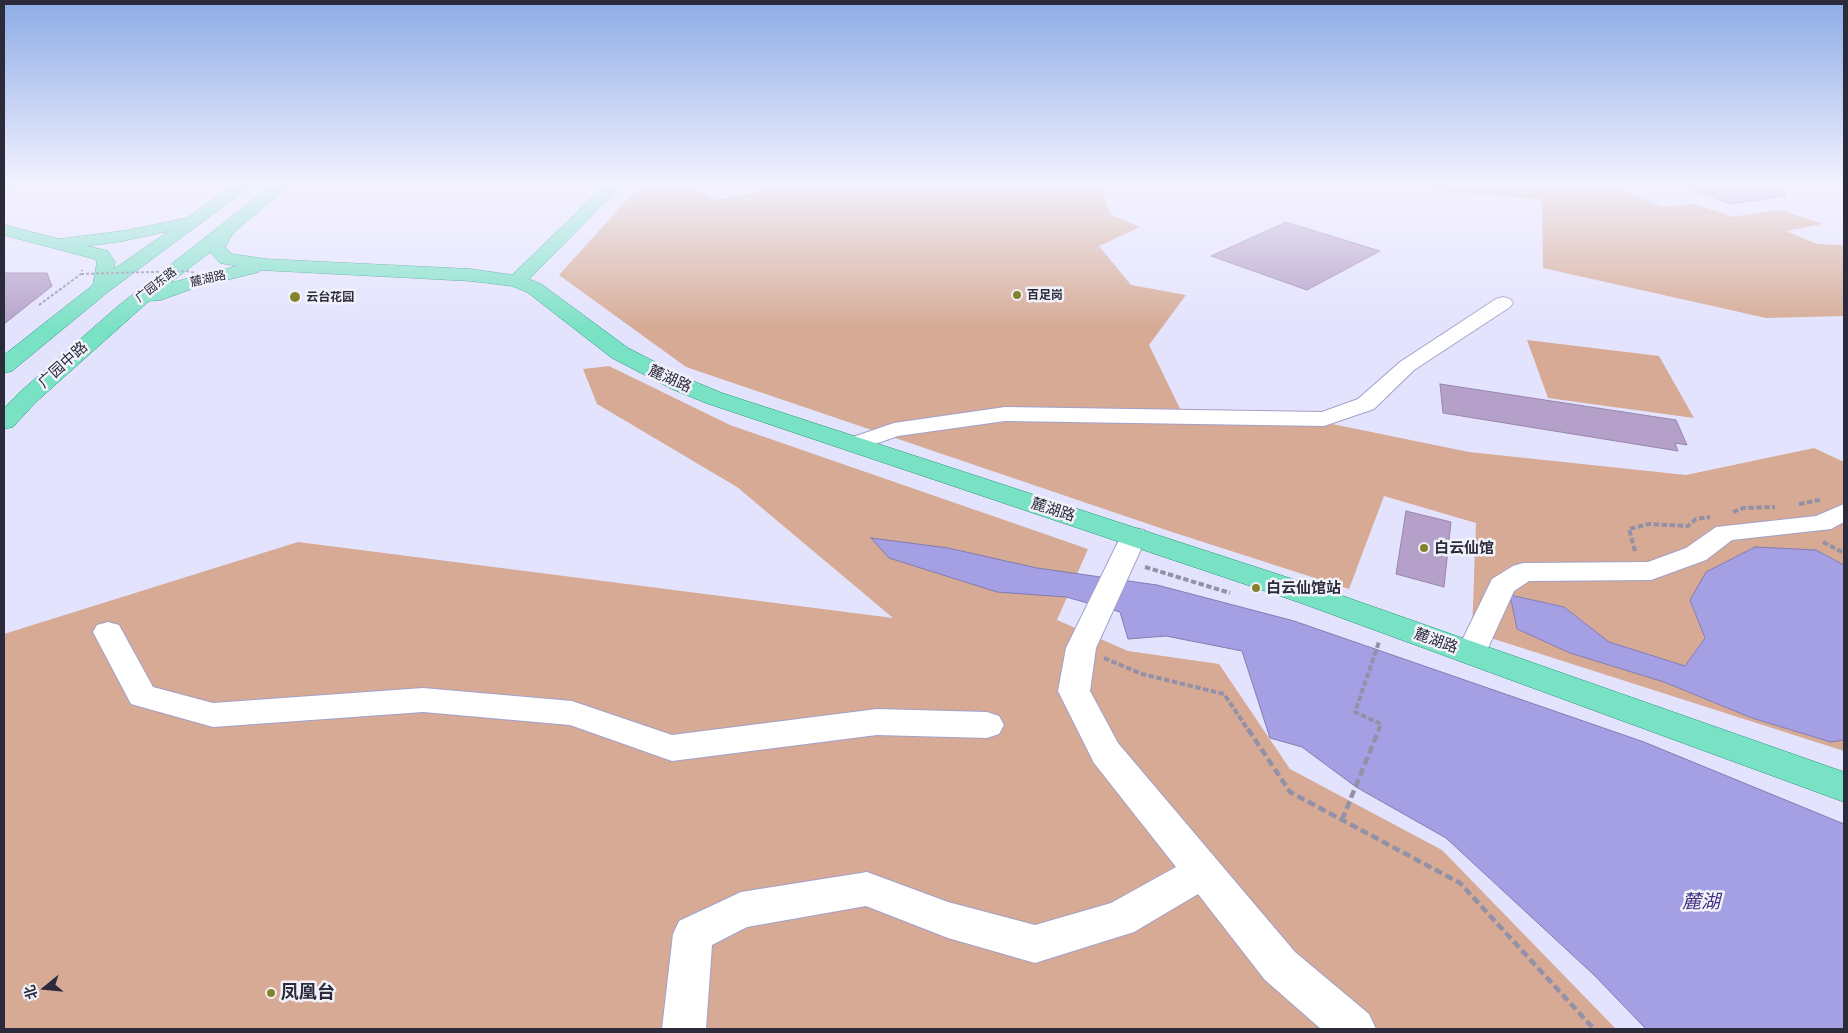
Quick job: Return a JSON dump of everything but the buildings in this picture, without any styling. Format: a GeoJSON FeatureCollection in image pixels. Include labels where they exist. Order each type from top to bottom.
{"type":"FeatureCollection","features":[{"type":"Feature","properties":{"kind":"main road"},"geometry":{"type":"LineString","coordinates":[[5,363],[102,287],[106,262],[102,255],[16,233]]}},
{"type":"Feature","properties":{"kind":"main road"},"geometry":{"type":"LineString","coordinates":[[58,244],[135,233]]}},
{"type":"Feature","properties":{"kind":"main road","name":"广园东路"},"geometry":{"type":"LineString","coordinates":[[102,287],[177,233]]}},
{"type":"Feature","properties":{"kind":"main road","name":"广园东路"},"geometry":{"type":"LineString","coordinates":[[124,311],[222,233]]}},
{"type":"Feature","properties":{"kind":"main road","name":"麓湖路"},"geometry":{"type":"LineString","coordinates":[[224,233],[216,248],[226,260],[266,265],[471,275],[516,280],[534,288],[620,353],[650,370],[714,398],[774,420],[855,444],[1134,536],[1471,653],[1844,788]]}},
{"type":"Feature","properties":{"kind":"main road"},"geometry":{"type":"LineString","coordinates":[[516,280],[564,233]]}},
{"type":"Feature","properties":{"kind":"main road","name":"麓湖路"},"geometry":{"type":"LineString","coordinates":[[124,311],[187,284],[266,265]]}},
{"type":"Feature","properties":{"kind":"main road","name":"广园中路"},"geometry":{"type":"LineString","coordinates":[[4,422],[28,397],[124,311]]}},
{"type":"Feature","properties":{"kind":"street"},"geometry":{"type":"LineString","coordinates":[[855,444],[894,430],[1005,414],[1324,419],[1366,404],[1408,366],[1503,303]]}},
{"type":"Feature","properties":{"kind":"street"},"geometry":{"type":"LineString","coordinates":[[1471,653],[1502,586],[1523,572],[1651,571],[1696,554],[1725,533],[1822,523],[1844,512]]}},
{"type":"Feature","properties":{"kind":"street"},"geometry":{"type":"LineString","coordinates":[[1134,536],[1081,648],[1074,691],[1106,753],[1280,966],[1354,1029]]}},
{"type":"Feature","properties":{"kind":"street"},"geometry":{"type":"LineString","coordinates":[[108,632],[142,696],[213,715],[424,700],[572,713],[672,748],[877,722],[987,725]]}},
{"type":"Feature","properties":{"kind":"street"},"geometry":{"type":"LineString","coordinates":[[684,1029],[694,934],[740,910],[867,890],[948,920],[1035,944],[1120,919],[1202,871]]}},
{"type":"Feature","properties":{"kind":"path"},"geometry":{"type":"LineString","coordinates":[[40,305],[81,274],[186,271],[201,274],[211,283]]}},
{"type":"Feature","properties":{"kind":"path"},"geometry":{"type":"LineString","coordinates":[[1081,648],[1142,674],[1224,694],[1290,792],[1460,883],[1594,1029]]}},
{"type":"Feature","properties":{"kind":"path"},"geometry":{"type":"LineString","coordinates":[[1342,820],[1381,724],[1355,712],[1377,650]]}},
{"type":"Feature","properties":{"kind":"shaded area"},"geometry":{"type":"Polygon","coordinates":[[[597,233],[1127,233],[1099,246],[1131,285],[1186,295],[1149,345],[1187,423],[1332,424],[1469,452],[1686,475],[1814,448],[1844,462],[1844,565],[1816,550],[1690,600],[1705,638],[1685,666],[1609,642],[1564,607],[1510,595],[1517,629],[1570,653],[1664,682],[1752,718],[1831,742],[1844,740],[1844,751],[1472,632],[1476,523],[1384,496],[1349,589],[1169,531],[686,367],[559,275],[597,233]]]}},
{"type":"Feature","properties":{"kind":"shaded area"},"geometry":{"type":"Polygon","coordinates":[[[1542,233],[1791,233],[1817,244],[1844,245],[1844,316],[1766,318],[1543,268],[1542,233]]]}},
{"type":"Feature","properties":{"kind":"shaded area"},"geometry":{"type":"Polygon","coordinates":[[[1527,340],[1659,356],[1694,418],[1548,398],[1527,340]]]}},
{"type":"Feature","properties":{"kind":"shaded area"},"geometry":{"type":"Polygon","coordinates":[[[609,366],[730,425],[1088,549],[1057,620],[1128,651],[1219,664],[1290,769],[1442,850],[1616,1029],[4,1029],[4,634],[298,542],[893,618],[737,487],[597,404],[583,369],[609,366]]]}},
{"type":"Feature","properties":{"kind":"water","name":"麓湖"},"geometry":{"type":"Polygon","coordinates":[[[871,538],[948,548],[1037,568],[1157,585],[1294,621],[1644,742],[1844,824],[1844,1029],[1646,1029],[1594,975],[1446,838],[1356,787],[1302,747],[1270,738],[1242,651],[1166,636],[1128,639],[1120,612],[1066,597],[997,592],[889,558],[871,538]]]}},
{"type":"Feature","properties":{"kind":"water"},"geometry":{"type":"Polygon","coordinates":[[[1755,547],[1816,550],[1844,565],[1844,740],[1831,742],[1752,718],[1664,682],[1570,653],[1517,629],[1510,595],[1564,607],[1609,642],[1685,666],[1705,638],[1690,600],[1706,572],[1755,547]]]}},
{"type":"Feature","properties":{"kind":"place","name":"百足岗"},"geometry":{"type":"Point","coordinates":[1017,295]}},
{"type":"Feature","properties":{"kind":"place","name":"云台花园"},"geometry":{"type":"Point","coordinates":[295,297]}},
{"type":"Feature","properties":{"kind":"place","name":"白云仙馆"},"geometry":{"type":"Point","coordinates":[1424,548]}},
{"type":"Feature","properties":{"kind":"place","name":"白云仙馆站"},"geometry":{"type":"Point","coordinates":[1256,588]}},
{"type":"Feature","properties":{"kind":"place","name":"凤凰台"},"geometry":{"type":"Point","coordinates":[271,993]}}]}
